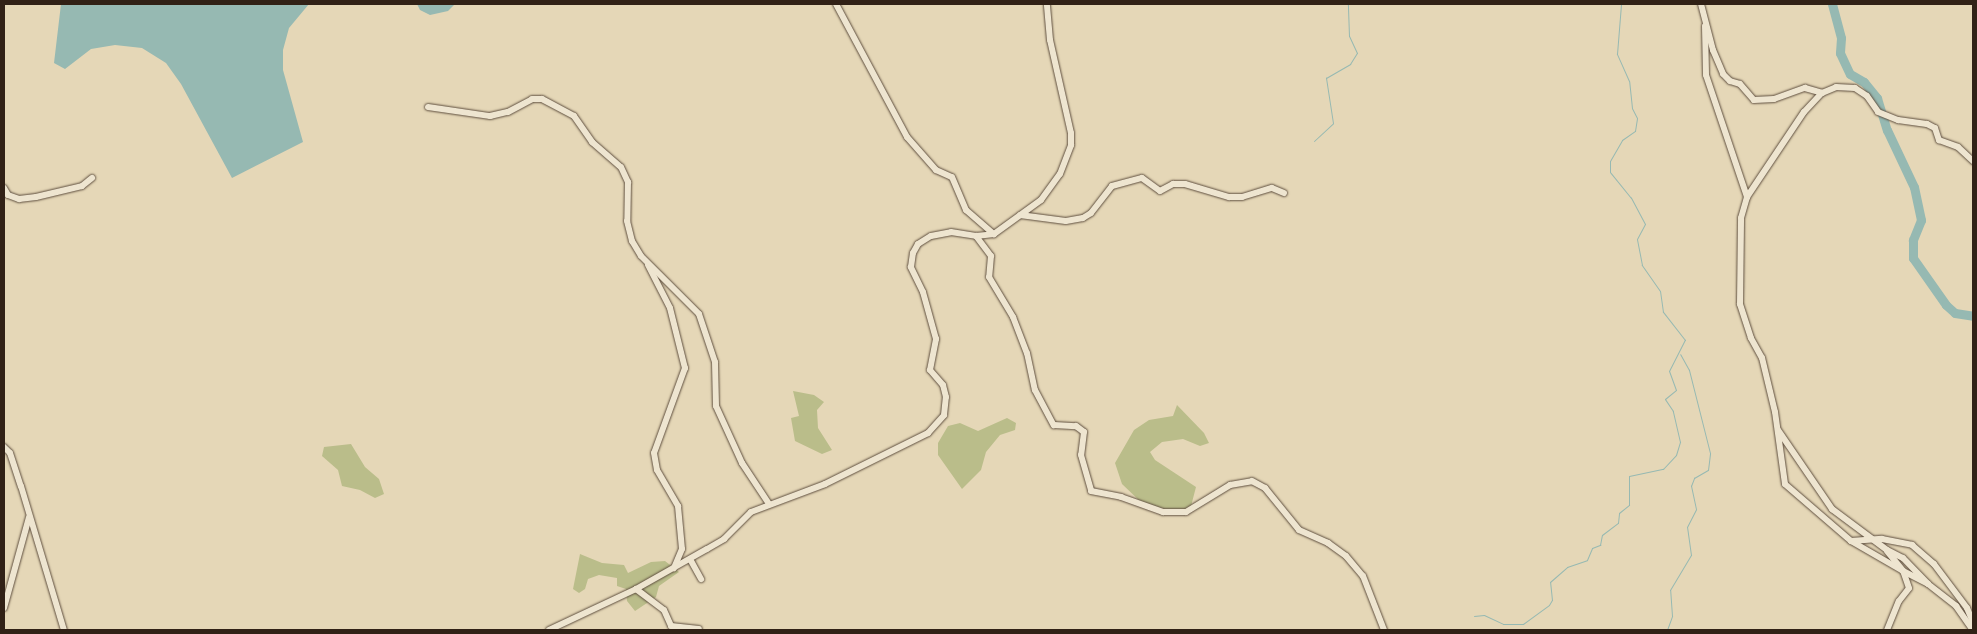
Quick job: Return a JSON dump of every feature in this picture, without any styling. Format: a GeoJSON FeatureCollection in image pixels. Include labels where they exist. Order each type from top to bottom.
{"type":"FeatureCollection","features":[{"type":"Feature","properties":{"kind":"street"},"geometry":{"type":"LineString","coordinates":[[836,4],[907,137],[929,164],[952,177],[966,210],[994,234]]}},
{"type":"Feature","properties":{"kind":"street"},"geometry":{"type":"LineString","coordinates":[[549,630],[636,589],[690,559],[724,539],[751,512],[825,484],[928,433],[944,415],[946,396],[943,384],[930,370],[936,339],[923,292],[911,267],[913,253],[918,244],[931,236],[951,232],[976,236],[994,234],[1042,200],[1060,174],[1071,145],[1065,96],[1050,40],[1047,4]]}},
{"type":"Feature","properties":{"kind":"street"},"geometry":{"type":"LineString","coordinates":[[1701,4],[1723,74],[1730,81],[1740,84],[1754,100],[1774,99],[1804,88],[1822,93]]}},
{"type":"Feature","properties":{"kind":"street"},"geometry":{"type":"LineString","coordinates":[[1706,24],[1706,75],[1747,197]]}},
{"type":"Feature","properties":{"kind":"street"},"geometry":{"type":"LineString","coordinates":[[1928,584],[1851,541],[1785,484],[1778,430],[1762,358],[1751,338],[1740,304],[1739,229],[1747,197],[1804,112],[1822,93],[1836,87],[1855,88],[1866,96],[1878,112],[1898,120],[1927,124],[1935,128],[1940,140],[1958,147],[1973,162]]}},
{"type":"Feature","properties":{"kind":"street"},"geometry":{"type":"LineString","coordinates":[[428,107],[490,116],[508,112],[532,99],[542,99],[574,116],[592,142],[626,174],[629,194],[627,221],[632,241],[670,308],[684,354],[684,377],[657,436],[654,453],[656,470],[678,506],[682,549],[674,568]]}},
{"type":"Feature","properties":{"kind":"street"},"geometry":{"type":"LineString","coordinates":[[4,188],[8,195],[19,199],[82,186],[92,178]]}},
{"type":"Feature","properties":{"kind":"street"},"geometry":{"type":"LineString","coordinates":[[1020,215],[1066,221],[1083,218],[1091,213],[1112,186],[1142,178],[1160,191],[1173,184],[1185,184],[1229,197],[1242,197],[1272,188],[1284,193]]}},
{"type":"Feature","properties":{"kind":"street"},"geometry":{"type":"LineString","coordinates":[[976,236],[991,256],[989,277],[1013,317],[1027,352],[1034,390],[1054,425],[1076,426],[1084,432],[1081,455],[1092,491],[1121,496],[1163,512],[1186,512],[1230,486],[1252,481],[1265,488],[1299,530],[1346,556],[1363,576],[1384,630]]}},
{"type":"Feature","properties":{"kind":"street"},"geometry":{"type":"LineString","coordinates":[[641,256],[684,296],[706,328],[715,362],[716,406],[742,463],[769,504]]}},
{"type":"Feature","properties":{"kind":"street"},"geometry":{"type":"LineString","coordinates":[[1778,430],[1832,509],[1887,550],[1903,558],[1928,584],[1960,611],[1973,630]]}},
{"type":"Feature","properties":{"kind":"street"},"geometry":{"type":"LineString","coordinates":[[4,447],[10,453],[64,630]]}},
{"type":"Feature","properties":{"kind":"street"},"geometry":{"type":"LineString","coordinates":[[4,608],[29,516]]}},
{"type":"Feature","properties":{"kind":"street"},"geometry":{"type":"LineString","coordinates":[[1851,541],[1872,539],[1912,545],[1923,554],[1967,608],[1973,622]]}},
{"type":"Feature","properties":{"kind":"street"},"geometry":{"type":"LineString","coordinates":[[1887,550],[1903,570],[1909,588],[1899,601],[1887,630]]}},
{"type":"Feature","properties":{"kind":"street"},"geometry":{"type":"LineString","coordinates":[[690,559],[701,579]]}},
{"type":"Feature","properties":{"kind":"street"},"geometry":{"type":"LineString","coordinates":[[636,589],[664,610],[671,626],[699,629]]}},
{"type":"Feature","properties":{"kind":"green space"},"geometry":{"type":"Polygon","coordinates":[[[793,391],[814,395],[824,402],[817,410],[818,428],[832,450],[822,454],[795,441],[791,418],[799,416],[793,391]]]}},
{"type":"Feature","properties":{"kind":"green space"},"geometry":{"type":"Polygon","coordinates":[[[1177,405],[1204,433],[1209,443],[1200,446],[1183,439],[1162,442],[1150,452],[1155,460],[1196,487],[1189,514],[1167,515],[1144,505],[1122,484],[1115,463],[1134,430],[1149,420],[1173,416],[1177,405]]]}},
{"type":"Feature","properties":{"kind":"green space"},"geometry":{"type":"Polygon","coordinates":[[[1007,418],[1016,423],[1015,430],[1000,435],[986,452],[981,470],[962,489],[938,455],[938,443],[948,426],[960,423],[978,431],[1007,418]]]}},
{"type":"Feature","properties":{"kind":"green space"},"geometry":{"type":"Polygon","coordinates":[[[351,444],[365,467],[379,479],[384,494],[375,498],[360,490],[342,486],[338,470],[322,456],[324,447],[351,444]]]}},
{"type":"Feature","properties":{"kind":"green space"},"geometry":{"type":"Polygon","coordinates":[[[580,554],[602,563],[624,565],[628,573],[651,562],[665,561],[679,572],[659,586],[656,597],[635,611],[627,601],[626,589],[617,586],[617,578],[599,575],[588,579],[585,589],[579,593],[573,589],[580,554]]]}},
{"type":"Feature","properties":{"kind":"water"},"geometry":{"type":"Polygon","coordinates":[[[61,4],[309,4],[289,28],[283,50],[283,70],[303,142],[232,178],[181,84],[166,63],[142,48],[115,45],[91,49],[65,69],[54,63],[61,4]]]}},
{"type":"Feature","properties":{"kind":"water"},"geometry":{"type":"Polygon","coordinates":[[[417,4],[455,4],[448,11],[430,15],[420,10],[417,4]]]}},
{"type":"Feature","properties":{"kind":"waterway"},"geometry":{"type":"LineString","coordinates":[[1314,141],[1333,123],[1326,78],[1350,64],[1357,53],[1349,36],[1348,4]]}},
{"type":"Feature","properties":{"kind":"waterway"},"geometry":{"type":"LineString","coordinates":[[1474,616],[1484,615],[1503,624],[1523,624],[1549,605],[1552,600],[1550,582],[1567,567],[1587,560],[1592,548],[1600,545],[1602,535],[1618,523],[1619,513],[1629,505],[1629,476],[1663,469],[1676,455],[1680,442],[1673,411],[1665,399],[1676,390],[1669,371],[1685,340],[1663,312],[1660,291],[1642,265],[1637,239],[1645,224],[1631,198],[1610,172],[1610,161],[1622,140],[1635,131],[1637,118],[1632,108],[1629,81],[1617,54],[1621,4]]}},
{"type":"Feature","properties":{"kind":"waterway"},"geometry":{"type":"LineString","coordinates":[[1832,4],[1841,38],[1840,53],[1850,74],[1864,82],[1877,98],[1887,130],[1914,187],[1921,220],[1913,240],[1913,258],[1946,305],[1955,313],[1973,316]]}},
{"type":"Feature","properties":{"kind":"waterway"},"geometry":{"type":"LineString","coordinates":[[1667,630],[1672,616],[1670,590],[1691,555],[1687,527],[1696,509],[1691,486],[1694,478],[1708,470],[1710,453],[1689,370],[1680,354]]}}]}
